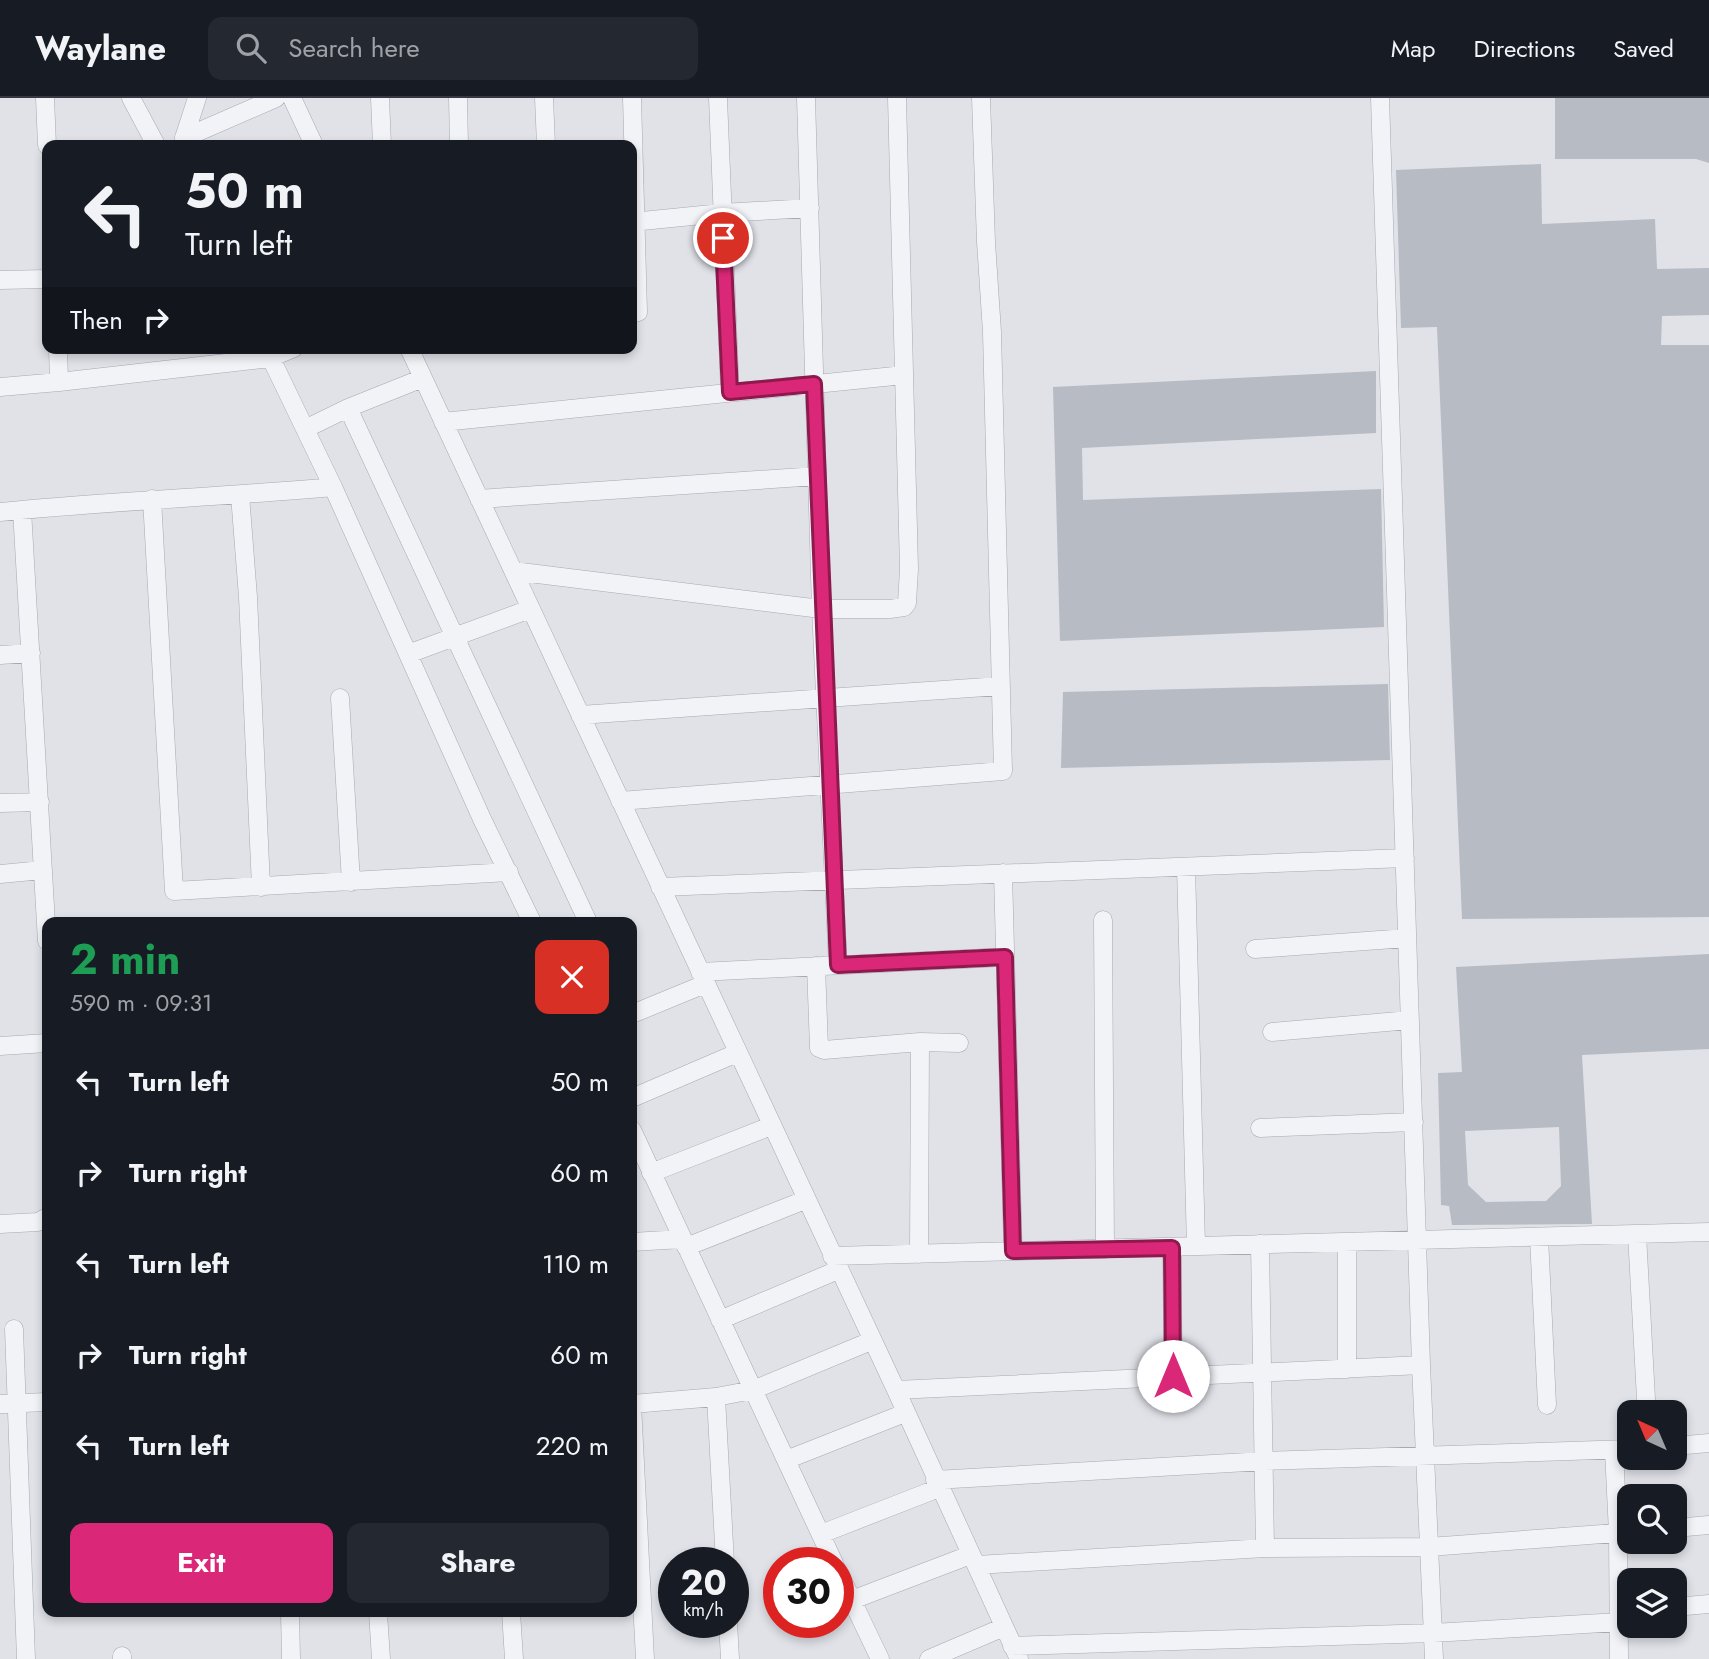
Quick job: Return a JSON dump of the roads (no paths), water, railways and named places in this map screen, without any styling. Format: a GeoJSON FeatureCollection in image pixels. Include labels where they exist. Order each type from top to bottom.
{"type":"FeatureCollection","features":[{"type":"Feature","properties":{"kind":"street"},"geometry":{"type":"LineString","coordinates":[[45,98],[47,140]]}},
{"type":"Feature","properties":{"kind":"street"},"geometry":{"type":"LineString","coordinates":[[131,98],[153,140]]}},
{"type":"Feature","properties":{"kind":"street"},"geometry":{"type":"LineString","coordinates":[[185,140],[197,98]]}},
{"type":"Feature","properties":{"kind":"street"},"geometry":{"type":"LineString","coordinates":[[188,140],[276,98]]}},
{"type":"Feature","properties":{"kind":"street"},"geometry":{"type":"LineString","coordinates":[[292,98],[312,140]]}},
{"type":"Feature","properties":{"kind":"street"},"geometry":{"type":"LineString","coordinates":[[380,98],[383,140]]}},
{"type":"Feature","properties":{"kind":"street"},"geometry":{"type":"LineString","coordinates":[[458,98],[459,140]]}},
{"type":"Feature","properties":{"kind":"street"},"geometry":{"type":"LineString","coordinates":[[544,98],[546,140]]}},
{"type":"Feature","properties":{"kind":"street"},"geometry":{"type":"LineString","coordinates":[[632,98],[633,140]]}},
{"type":"Feature","properties":{"kind":"street"},"geometry":{"type":"LineString","coordinates":[[718,98],[730,392]]}},
{"type":"Feature","properties":{"kind":"street"},"geometry":{"type":"LineString","coordinates":[[806,98],[821,609],[838,965]]}},
{"type":"Feature","properties":{"kind":"street"},"geometry":{"type":"LineString","coordinates":[[513,571],[821,609],[890,609],[904,607],[908,603],[897,98]]}},
{"type":"Feature","properties":{"kind":"street"},"geometry":{"type":"LineString","coordinates":[[620,801],[1003,771],[992,332],[981,98]]}},
{"type":"Feature","properties":{"kind":"street"},"geometry":{"type":"LineString","coordinates":[[1380,98],[1417,1240],[1434,1659]]}},
{"type":"Feature","properties":{"kind":"street"},"geometry":{"type":"LineString","coordinates":[[637,222],[810,208]]}},
{"type":"Feature","properties":{"kind":"street"},"geometry":{"type":"LineString","coordinates":[[0,280],[42,279]]}},
{"type":"Feature","properties":{"kind":"street"},"geometry":{"type":"LineString","coordinates":[[637,290],[637,312]]}},
{"type":"Feature","properties":{"kind":"street"},"geometry":{"type":"LineString","coordinates":[[58,354],[59,382]]}},
{"type":"Feature","properties":{"kind":"street"},"geometry":{"type":"LineString","coordinates":[[0,387],[59,382],[261,354]]}},
{"type":"Feature","properties":{"kind":"street"},"geometry":{"type":"LineString","coordinates":[[268,354],[333,487],[530,917]]}},
{"type":"Feature","properties":{"kind":"street"},"geometry":{"type":"LineString","coordinates":[[412,354],[896,1390],[1015,1652],[1433,1633],[1617,1616]]}},
{"type":"Feature","properties":{"kind":"street"},"geometry":{"type":"LineString","coordinates":[[443,422],[904,375]]}},
{"type":"Feature","properties":{"kind":"street"},"geometry":{"type":"LineString","coordinates":[[305,429],[348,408],[423,378]]}},
{"type":"Feature","properties":{"kind":"street"},"geometry":{"type":"LineString","coordinates":[[348,408],[586,917]]}},
{"type":"Feature","properties":{"kind":"street"},"geometry":{"type":"LineString","coordinates":[[479,499],[817,476]]}},
{"type":"Feature","properties":{"kind":"street"},"geometry":{"type":"LineString","coordinates":[[0,512],[333,487]]}},
{"type":"Feature","properties":{"kind":"street"},"geometry":{"type":"LineString","coordinates":[[240,495],[248,597],[261,887]]}},
{"type":"Feature","properties":{"kind":"street"},"geometry":{"type":"LineString","coordinates":[[152,499],[174,891],[509,872]]}},
{"type":"Feature","properties":{"kind":"street"},"geometry":{"type":"LineString","coordinates":[[22,510],[46,917]]}},
{"type":"Feature","properties":{"kind":"street"},"geometry":{"type":"LineString","coordinates":[[408,654],[530,609]]}},
{"type":"Feature","properties":{"kind":"street"},"geometry":{"type":"LineString","coordinates":[[0,655],[31,653]]}},
{"type":"Feature","properties":{"kind":"street"},"geometry":{"type":"LineString","coordinates":[[580,715],[1000,686]]}},
{"type":"Feature","properties":{"kind":"street"},"geometry":{"type":"LineString","coordinates":[[340,698],[351,882]]}},
{"type":"Feature","properties":{"kind":"street"},"geometry":{"type":"LineString","coordinates":[[0,803],[40,802]]}},
{"type":"Feature","properties":{"kind":"street"},"geometry":{"type":"LineString","coordinates":[[660,887],[1405,858]]}},
{"type":"Feature","properties":{"kind":"street"},"geometry":{"type":"LineString","coordinates":[[1186,867],[1196,1246]]}},
{"type":"Feature","properties":{"kind":"street"},"geometry":{"type":"LineString","coordinates":[[0,874],[43,870]]}},
{"type":"Feature","properties":{"kind":"street"},"geometry":{"type":"LineString","coordinates":[[1003,873],[1013,1251]]}},
{"type":"Feature","properties":{"kind":"street"},"geometry":{"type":"LineString","coordinates":[[1103,920],[1105,1248]]}},
{"type":"Feature","properties":{"kind":"street"},"geometry":{"type":"LineString","coordinates":[[1255,949],[1407,938]]}},
{"type":"Feature","properties":{"kind":"street"},"geometry":{"type":"LineString","coordinates":[[637,1011],[703,978],[816,966],[1005,957]]}},
{"type":"Feature","properties":{"kind":"street"},"geometry":{"type":"LineString","coordinates":[[816,966],[819,1048],[824,1050],[920,1042],[959,1043]]}},
{"type":"Feature","properties":{"kind":"street"},"geometry":{"type":"LineString","coordinates":[[1272,1032],[1410,1020]]}},
{"type":"Feature","properties":{"kind":"street"},"geometry":{"type":"LineString","coordinates":[[919,1254],[920,1042]]}},
{"type":"Feature","properties":{"kind":"street"},"geometry":{"type":"LineString","coordinates":[[0,1046],[42,1043]]}},
{"type":"Feature","properties":{"kind":"street"},"geometry":{"type":"LineString","coordinates":[[637,1096],[737,1053]]}},
{"type":"Feature","properties":{"kind":"street"},"geometry":{"type":"LineString","coordinates":[[1261,1128],[1414,1122]]}},
{"type":"Feature","properties":{"kind":"street"},"geometry":{"type":"LineString","coordinates":[[651,1172],[771,1126]]}},
{"type":"Feature","properties":{"kind":"street"},"geometry":{"type":"LineString","coordinates":[[637,1152],[651,1172],[827,1547]]}},
{"type":"Feature","properties":{"kind":"street"},"geometry":{"type":"LineString","coordinates":[[637,1242],[684,1243],[805,1200]]}},
{"type":"Feature","properties":{"kind":"street"},"geometry":{"type":"LineString","coordinates":[[0,1224],[42,1220]]}},
{"type":"Feature","properties":{"kind":"street"},"geometry":{"type":"LineString","coordinates":[[720,1320],[835,1263],[919,1254],[1709,1232]]}},
{"type":"Feature","properties":{"kind":"street"},"geometry":{"type":"LineString","coordinates":[[1637,1234],[1646,1399]]}},
{"type":"Feature","properties":{"kind":"street"},"geometry":{"type":"LineString","coordinates":[[1539,1237],[1547,1405]]}},
{"type":"Feature","properties":{"kind":"street"},"geometry":{"type":"LineString","coordinates":[[1346,1242],[1347,1369]]}},
{"type":"Feature","properties":{"kind":"street"},"geometry":{"type":"LineString","coordinates":[[1260,1244],[1265,1548]]}},
{"type":"Feature","properties":{"kind":"street"},"geometry":{"type":"LineString","coordinates":[[1172,1248],[1173,1376]]}},
{"type":"Feature","properties":{"kind":"street"},"geometry":{"type":"LineString","coordinates":[[14,1329],[8,1404],[26,1659]]}},
{"type":"Feature","properties":{"kind":"street"},"geometry":{"type":"LineString","coordinates":[[637,1405],[716,1397],[753,1390],[871,1341]]}},
{"type":"Feature","properties":{"kind":"street"},"geometry":{"type":"LineString","coordinates":[[896,1390],[1422,1366]]}},
{"type":"Feature","properties":{"kind":"street"},"geometry":{"type":"LineString","coordinates":[[716,1397],[724,1547]]}},
{"type":"Feature","properties":{"kind":"street"},"geometry":{"type":"LineString","coordinates":[[8,1404],[42,1402]]}},
{"type":"Feature","properties":{"kind":"street"},"geometry":{"type":"LineString","coordinates":[[786,1460],[905,1413]]}},
{"type":"Feature","properties":{"kind":"street"},"geometry":{"type":"LineString","coordinates":[[1687,1445],[1709,1443]]}},
{"type":"Feature","properties":{"kind":"street"},"geometry":{"type":"LineString","coordinates":[[821,1534],[937,1484],[1265,1461],[1617,1449]]}},
{"type":"Feature","properties":{"kind":"street"},"geometry":{"type":"LineString","coordinates":[[1687,1527],[1709,1525]]}},
{"type":"Feature","properties":{"kind":"street"},"geometry":{"type":"LineString","coordinates":[[854,1599],[974,1560],[1265,1548],[1429,1546],[1617,1533]]}},
{"type":"Feature","properties":{"kind":"street"},"geometry":{"type":"LineString","coordinates":[[637,1594],[645,1659]]}},
{"type":"Feature","properties":{"kind":"street"},"geometry":{"type":"LineString","coordinates":[[854,1604],[880,1659]]}},
{"type":"Feature","properties":{"kind":"street"},"geometry":{"type":"LineString","coordinates":[[1687,1606],[1709,1604]]}},
{"type":"Feature","properties":{"kind":"street"},"geometry":{"type":"LineString","coordinates":[[290,1617],[291,1659]]}},
{"type":"Feature","properties":{"kind":"street"},"geometry":{"type":"LineString","coordinates":[[378,1617],[381,1659]]}},
{"type":"Feature","properties":{"kind":"street"},"geometry":{"type":"LineString","coordinates":[[511,1617],[514,1659]]}},
{"type":"Feature","properties":{"kind":"street"},"geometry":{"type":"LineString","coordinates":[[929,1659],[1004,1628]]}},
{"type":"Feature","properties":{"kind":"street"},"geometry":{"type":"LineString","coordinates":[[729,1638],[730,1659]]}},
{"type":"Feature","properties":{"kind":"street"},"geometry":{"type":"LineString","coordinates":[[1619,1659],[1621,1638]]}}]}
